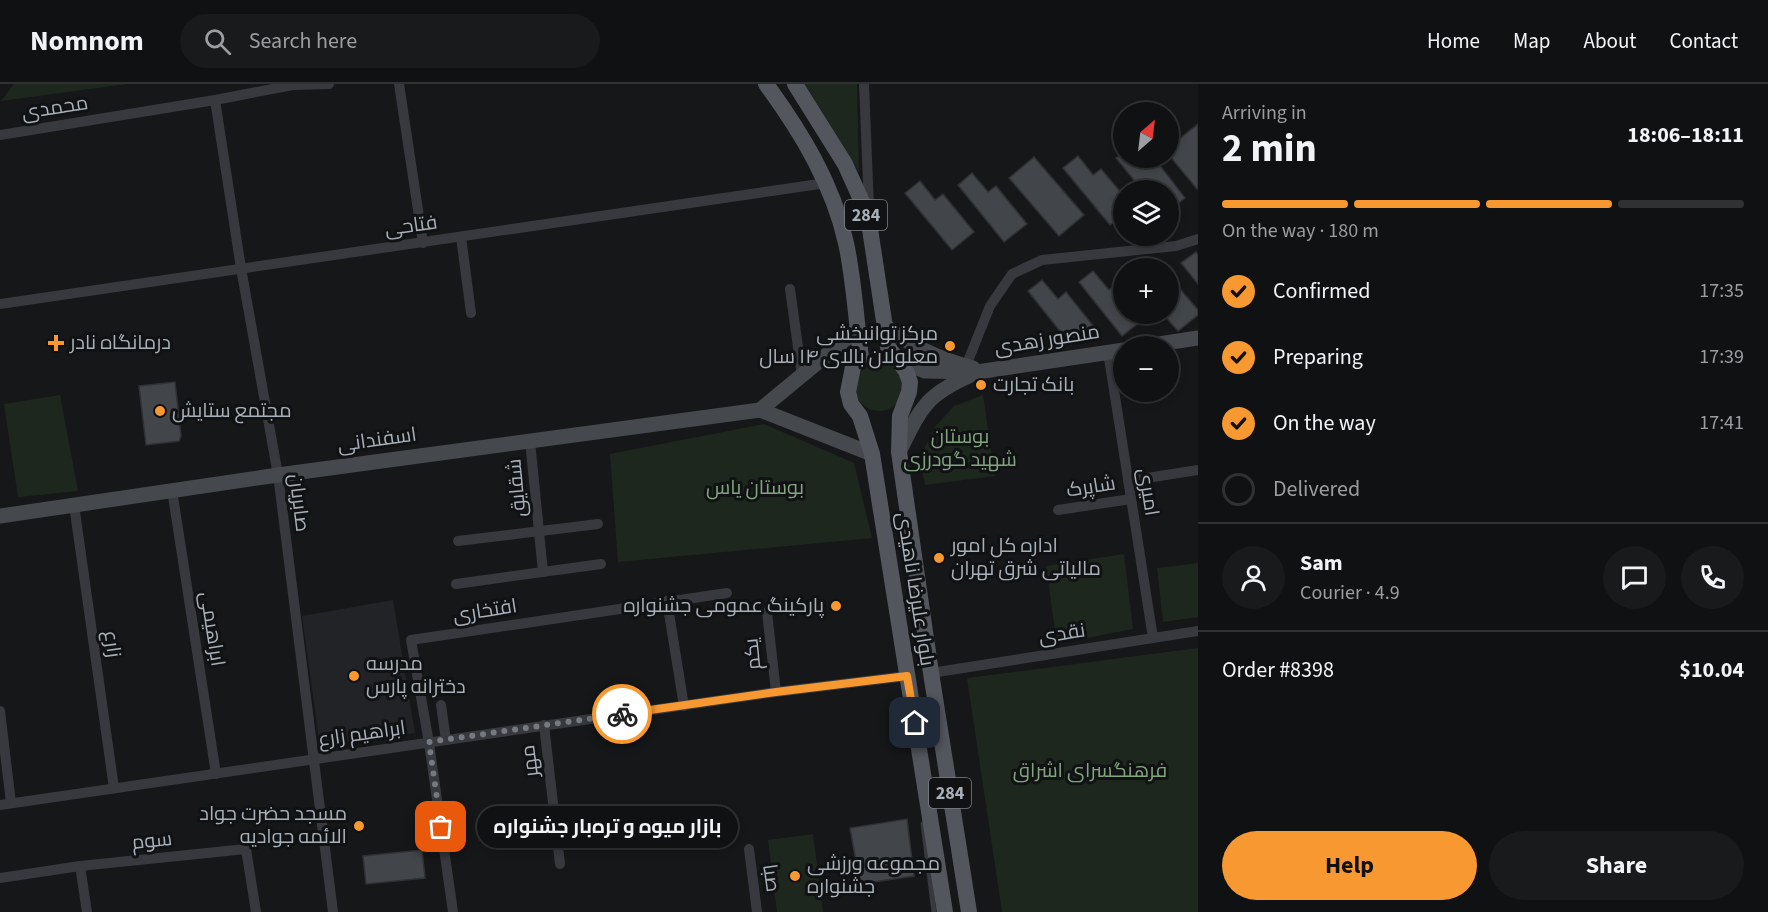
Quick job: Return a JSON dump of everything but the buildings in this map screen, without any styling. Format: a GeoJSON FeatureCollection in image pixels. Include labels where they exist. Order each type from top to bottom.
{"type":"FeatureCollection","features":[{"type":"Feature","properties":{"kind":"main road","name":"284"},"geometry":{"type":"LineString","coordinates":[[766,84],[801,136],[824,178],[838,214],[846,244],[858,329]]}},
{"type":"Feature","properties":{"kind":"main road","name":"284"},"geometry":{"type":"LineString","coordinates":[[795,84],[845,164],[863,204],[870,229],[888,347],[897,360]]}},
{"type":"Feature","properties":{"kind":"main road"},"geometry":{"type":"LineString","coordinates":[[801,136],[807,140],[816,141],[822,134],[822,125]]}},
{"type":"Feature","properties":{"kind":"main road"},"geometry":{"type":"LineString","coordinates":[[824,178],[824,165],[831,159],[845,164]]}},
{"type":"Feature","properties":{"kind":"main road"},"geometry":{"type":"LineString","coordinates":[[884,326],[906,342],[930,355],[976,370]]}},
{"type":"Feature","properties":{"kind":"main road"},"geometry":{"type":"LineString","coordinates":[[858,329],[760,410],[872,454]]}},
{"type":"Feature","properties":{"kind":"main road","name":"بلوار علیرضا ناهیدی"},"geometry":{"type":"LineString","coordinates":[[858,329],[861,357],[853,367],[848,392],[860,417],[872,454],[945,912]]}},
{"type":"Feature","properties":{"kind":"main road"},"geometry":{"type":"LineString","coordinates":[[1179,341],[1198,338]]}},
{"type":"Feature","properties":{"kind":"main road","name":"منصور زهدی"},"geometry":{"type":"LineString","coordinates":[[897,360],[925,371],[976,370],[1113,351]]}},
{"type":"Feature","properties":{"kind":"main road","name":"بلوار علیرضا ناهیدی"},"geometry":{"type":"LineString","coordinates":[[897,360],[906,371],[910,382],[909,392],[900,416],[899,452],[969,912]]}},
{"type":"Feature","properties":{"kind":"main road","name":"منصور زهدی"},"geometry":{"type":"LineString","coordinates":[[899,452],[928,400],[947,386],[976,370]]}},
{"type":"Feature","properties":{"kind":"main road","name":"اسفندانی"},"geometry":{"type":"LineString","coordinates":[[0,516],[278,475],[760,410]]}},
{"type":"Feature","properties":{"kind":"main road"},"geometry":{"type":"LineString","coordinates":[[898,617],[912,627],[924,621]]}},
{"type":"Feature","properties":{"kind":"main road"},"geometry":{"type":"LineString","coordinates":[[904,656],[911,646],[916,645],[928,654]]}},
{"type":"Feature","properties":{"kind":"street","name":"محمدی"},"geometry":{"type":"LineString","coordinates":[[0,135],[292,85],[328,84]]}},
{"type":"Feature","properties":{"kind":"street"},"geometry":{"type":"LineString","coordinates":[[399,84],[423,243]]}},
{"type":"Feature","properties":{"kind":"street"},"geometry":{"type":"LineString","coordinates":[[864,84],[870,229]]}},
{"type":"Feature","properties":{"kind":"street","name":"صابریان"},"geometry":{"type":"LineString","coordinates":[[215,100],[241,268],[278,475],[333,912]]}},
{"type":"Feature","properties":{"kind":"street","name":"فتاحی"},"geometry":{"type":"LineString","coordinates":[[0,304],[423,243],[824,178]]}},
{"type":"Feature","properties":{"kind":"street"},"geometry":{"type":"LineString","coordinates":[[461,237],[471,313]]}},
{"type":"Feature","properties":{"kind":"street"},"geometry":{"type":"LineString","coordinates":[[976,370],[990,306],[1012,274],[1042,260],[1176,246],[1198,239]]}},
{"type":"Feature","properties":{"kind":"street"},"geometry":{"type":"LineString","coordinates":[[790,289],[802,376]]}},
{"type":"Feature","properties":{"kind":"street","name":"امیری"},"geometry":{"type":"LineString","coordinates":[[1107,352],[1153,638]]}},
{"type":"Feature","properties":{"kind":"street","name":"شقایق"},"geometry":{"type":"LineString","coordinates":[[530,441],[543,572]]}},
{"type":"Feature","properties":{"kind":"street"},"geometry":{"type":"LineString","coordinates":[[1128,481],[1198,470]]}},
{"type":"Feature","properties":{"kind":"street","name":"ابراهیمی"},"geometry":{"type":"LineString","coordinates":[[172,490],[216,774]]}},
{"type":"Feature","properties":{"kind":"street","name":"شاپرک"},"geometry":{"type":"LineString","coordinates":[[1058,510],[1131,499]]}},
{"type":"Feature","properties":{"kind":"street","name":"زارع"},"geometry":{"type":"LineString","coordinates":[[74,505],[114,788]]}},
{"type":"Feature","properties":{"kind":"street","name":"شقایق"},"geometry":{"type":"LineString","coordinates":[[458,541],[598,524]]}},
{"type":"Feature","properties":{"kind":"street"},"geometry":{"type":"LineString","coordinates":[[456,584],[601,564]]}},
{"type":"Feature","properties":{"kind":"street","name":"افتخاری"},"geometry":{"type":"LineString","coordinates":[[429,742],[411,640],[727,592]]}},
{"type":"Feature","properties":{"kind":"street"},"geometry":{"type":"LineString","coordinates":[[668,602],[684,705]]}},
{"type":"Feature","properties":{"kind":"street","name":"یکم"},"geometry":{"type":"LineString","coordinates":[[766,612],[776,692]]}},
{"type":"Feature","properties":{"kind":"street","name":"نقدی"},"geometry":{"type":"LineString","coordinates":[[931,674],[1198,631]]}},
{"type":"Feature","properties":{"kind":"street","name":"ابراهیم زارع"},"geometry":{"type":"LineString","coordinates":[[6,804],[684,705],[907,676]]}},
{"type":"Feature","properties":{"kind":"street"},"geometry":{"type":"LineString","coordinates":[[441,705],[446,740]]}},
{"type":"Feature","properties":{"kind":"street"},"geometry":{"type":"LineString","coordinates":[[0,711],[6,804]]}},
{"type":"Feature","properties":{"kind":"street","name":"مهر"},"geometry":{"type":"LineString","coordinates":[[544,725],[560,864]]}},
{"type":"Feature","properties":{"kind":"street"},"geometry":{"type":"LineString","coordinates":[[429,742],[453,912]]}},
{"type":"Feature","properties":{"kind":"street","name":"سوم"},"geometry":{"type":"LineString","coordinates":[[0,878],[81,866],[246,849],[256,912]]}},
{"type":"Feature","properties":{"kind":"street","name":"صبا"},"geometry":{"type":"LineString","coordinates":[[749,849],[757,912]]}},
{"type":"Feature","properties":{"kind":"street"},"geometry":{"type":"LineString","coordinates":[[81,866],[87,912]]}},
{"type":"Feature","properties":{"kind":"lane"},"geometry":{"type":"LineString","coordinates":[[926,793],[922,822],[934,912]]}},
{"type":"Feature","properties":{"kind":"shaded area"},"geometry":{"type":"Polygon","coordinates":[[[393,600],[415,733],[320,746],[302,616],[393,600]]]}},
{"type":"Feature","properties":{"kind":"green space"},"geometry":{"type":"Polygon","coordinates":[[[14,84],[127,84],[1,101],[14,84]]]}},
{"type":"Feature","properties":{"kind":"green space"},"geometry":{"type":"Polygon","coordinates":[[[805,84],[857,84],[859,172],[805,84]]]}},
{"type":"Feature","properties":{"kind":"green space"},"geometry":{"type":"Polygon","coordinates":[[[874,363],[884,363],[896,370],[903,382],[903,392],[896,404],[884,411],[874,411],[859,400],[855,392],[855,382],[866,367],[874,363]]]}},
{"type":"Feature","properties":{"kind":"green space"},"geometry":{"type":"Polygon","coordinates":[[[60,395],[78,491],[18,497],[4,404],[60,395]]]}},
{"type":"Feature","properties":{"kind":"green space","name":"بوستان شهید گودرزی"},"geometry":{"type":"Polygon","coordinates":[[[983,395],[995,476],[925,485],[920,458],[935,427],[954,406],[983,395]]]}},
{"type":"Feature","properties":{"kind":"green space","name":"بوستان یاس"},"geometry":{"type":"Polygon","coordinates":[[[764,424],[854,463],[872,538],[618,562],[610,454],[764,424]]]}},
{"type":"Feature","properties":{"kind":"green space"},"geometry":{"type":"Polygon","coordinates":[[[1124,554],[1133,629],[1057,644],[1046,566],[1124,554]]]}},
{"type":"Feature","properties":{"kind":"green space"},"geometry":{"type":"Polygon","coordinates":[[[1198,563],[1198,617],[1163,622],[1157,568],[1198,563]]]}},
{"type":"Feature","properties":{"kind":"green space","name":"فرهنگسرای اشراق"},"geometry":{"type":"Polygon","coordinates":[[[1198,648],[1198,912],[1002,912],[967,678],[1198,648]]]}},
{"type":"Feature","properties":{"kind":"green space","name":"مجموعه ورزشی جشنواره"},"geometry":{"type":"Polygon","coordinates":[[[813,834],[823,912],[777,912],[768,840],[813,834]]]}},
{"type":"Feature","properties":{"kind":"way so far"},"geometry":{"type":"LineString","coordinates":[[441,827],[429,742],[622,714]]}},
{"type":"Feature","properties":{"kind":"place","name":"درمانگاه نادر"},"geometry":{"type":"Point","coordinates":[56,343]}},
{"type":"Feature","properties":{"kind":"place","name":"مرکز توانبخشی معلولان بالای ۱۴ سال"},"geometry":{"type":"Point","coordinates":[950,346]}},
{"type":"Feature","properties":{"kind":"place","name":"بانک تجارت"},"geometry":{"type":"Point","coordinates":[981,385]}},
{"type":"Feature","properties":{"kind":"place","name":"مجتمع ستایش"},"geometry":{"type":"Point","coordinates":[160,411]}},
{"type":"Feature","properties":{"kind":"place","name":"اداره کل امور مالیاتی شرق تهران"},"geometry":{"type":"Point","coordinates":[939,558]}},
{"type":"Feature","properties":{"kind":"place","name":"پارکینگ عمومی جشنواره"},"geometry":{"type":"Point","coordinates":[836,606]}},
{"type":"Feature","properties":{"kind":"place","name":"مدرسه دخترانه پارس"},"geometry":{"type":"Point","coordinates":[354,676]}},
{"type":"Feature","properties":{"kind":"place","name":"مسجد حضرت جواد الائمه جوادیه"},"geometry":{"type":"Point","coordinates":[359,826]}},
{"type":"Feature","properties":{"kind":"place","name":"بازار میوه و تره‌بار جشنواره"},"geometry":{"type":"Point","coordinates":[441,827]}},
{"type":"Feature","properties":{"kind":"place","name":"مجموعه ورزشی جشنواره"},"geometry":{"type":"Point","coordinates":[795,876]}},
{"type":"Feature","properties":{"kind":"route"},"geometry":{"type":"LineString","coordinates":[[622,714],[907,676],[915,723]]}}]}
